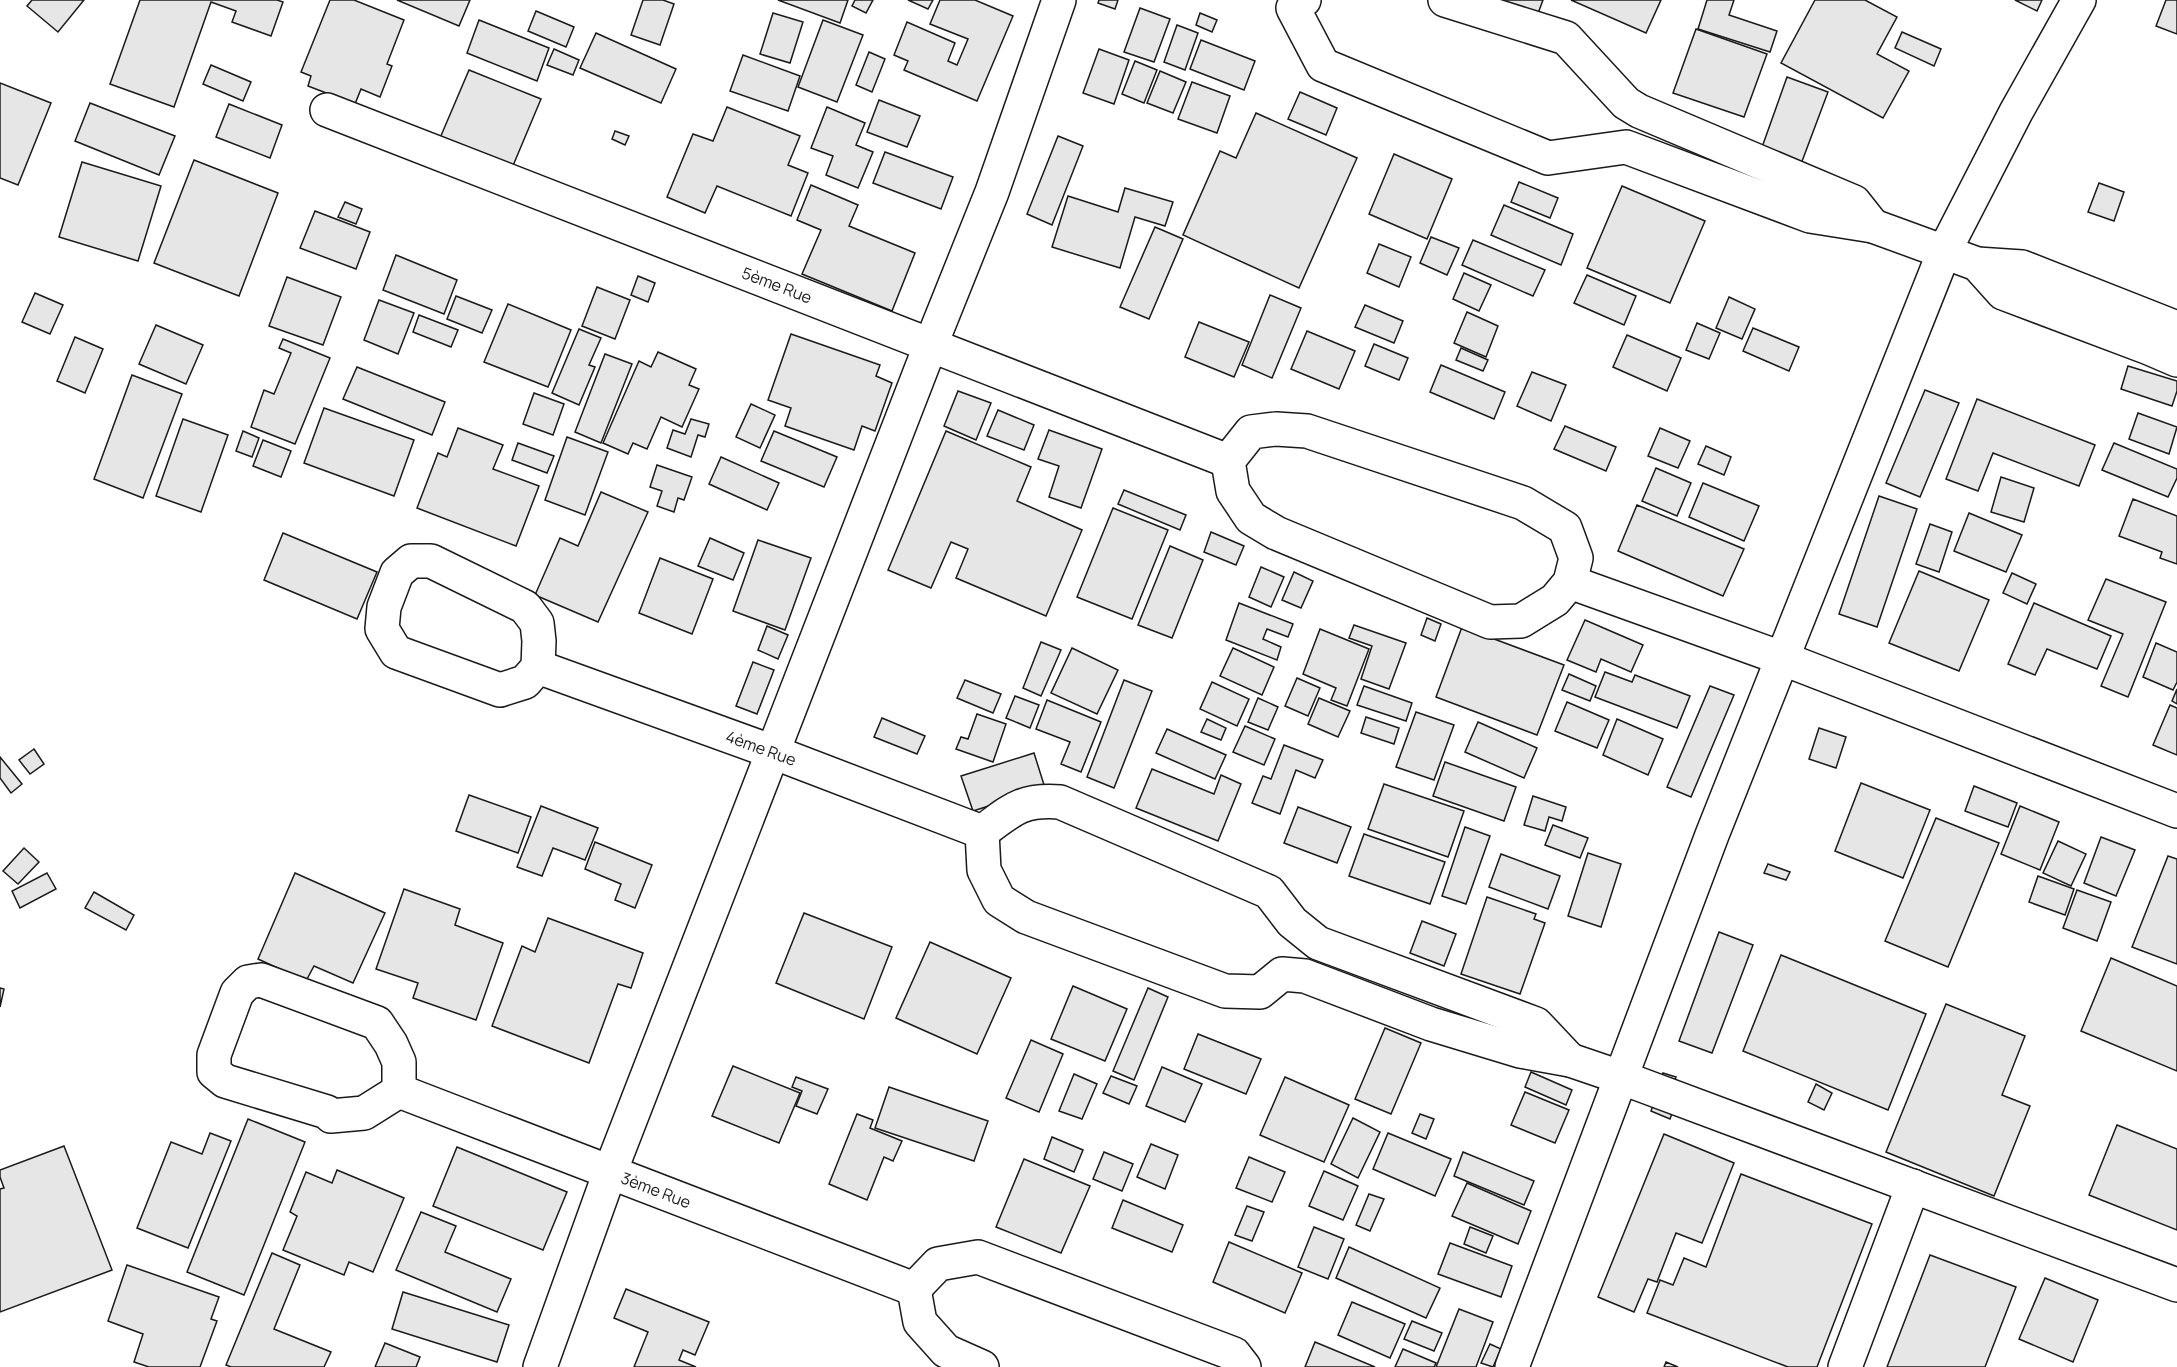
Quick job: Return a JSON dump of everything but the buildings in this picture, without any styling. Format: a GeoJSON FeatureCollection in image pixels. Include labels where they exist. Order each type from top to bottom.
{"type":"FeatureCollection","features":[{"type":"Feature","properties":{"kind":"street"},"geometry":{"type":"LineString","coordinates":[[540,1367],[610,1172],[930,344],[992,192],[1059,0]]}},
{"type":"Feature","properties":{"kind":"street"},"geometry":{"type":"LineString","coordinates":[[1304,0],[1293,8],[1323,65],[1548,158],[1626,147],[1810,216],[1873,226],[1977,264],[2022,267],[2177,328]]}},
{"type":"Feature","properties":{"kind":"street"},"geometry":{"type":"LineString","coordinates":[[1445,0],[1566,38],[1626,103],[1638,111],[1854,202],[1873,226]]}},
{"type":"Feature","properties":{"kind":"street"},"geometry":{"type":"LineString","coordinates":[[1512,1367],[1712,835],[1784,659],[1868,440],[1944,252],[2016,112],[2079,0]]}},
{"type":"Feature","properties":{"kind":"street","name":"5ème Rue"},"geometry":{"type":"LineString","coordinates":[[327,110],[1228,461]]}},
{"type":"Feature","properties":{"kind":"street"},"geometry":{"type":"LineString","coordinates":[[1626,147],[1638,111]]}},
{"type":"Feature","properties":{"kind":"street"},"geometry":{"type":"LineString","coordinates":[[1977,264],[2002,293],[2177,360]]}},
{"type":"Feature","properties":{"kind":"street"},"geometry":{"type":"LineString","coordinates":[[1276,429],[1307,431],[1523,503],[1565,528],[1576,558],[1570,582],[1555,600],[1521,621],[1490,622],[1276,533],[1251,518],[1233,491],[1228,461],[1251,432],[1276,429]]}},
{"type":"Feature","properties":{"kind":"street"},"geometry":{"type":"LineString","coordinates":[[411,561],[431,561],[525,608],[537,623],[538,667],[525,682],[500,690],[396,652],[382,629],[384,607],[397,573],[411,561]]}},
{"type":"Feature","properties":{"kind":"street"},"geometry":{"type":"LineString","coordinates":[[1570,582],[1784,659],[2177,811]]}},
{"type":"Feature","properties":{"kind":"street","name":"4ème Rue"},"geometry":{"type":"LineString","coordinates":[[538,667],[772,752],[982,832]]}},
{"type":"Feature","properties":{"kind":"street"},"geometry":{"type":"LineString","coordinates":[[1570,1060],[1536,1024],[1318,943],[1292,922],[1269,892],[1060,802],[1038,801],[1019,806],[982,832],[984,870],[999,900],[1026,917],[1225,991],[1260,992],[1282,974],[1305,976],[1431,1024],[1520,1051],[1570,1060],[2177,1285]]}},
{"type":"Feature","properties":{"kind":"street"},"geometry":{"type":"LineString","coordinates":[[1305,976],[1318,943]]}},
{"type":"Feature","properties":{"kind":"street"},"geometry":{"type":"LineString","coordinates":[[261,980],[377,1023],[391,1044],[399,1062],[399,1091],[364,1113],[331,1116],[327,1112],[225,1081],[214,1072],[214,1055],[237,993],[248,982],[261,980]]}},
{"type":"Feature","properties":{"kind":"street","name":"3ème Rue"},"geometry":{"type":"LineString","coordinates":[[399,1091],[914,1289]]}},
{"type":"Feature","properties":{"kind":"street"},"geometry":{"type":"LineString","coordinates":[[1845,1367],[1913,1186]]}},
{"type":"Feature","properties":{"kind":"street"},"geometry":{"type":"LineString","coordinates":[[982,1367],[946,1351],[920,1322],[914,1289],[938,1264],[978,1257],[1234,1354],[1244,1367]]}}]}
